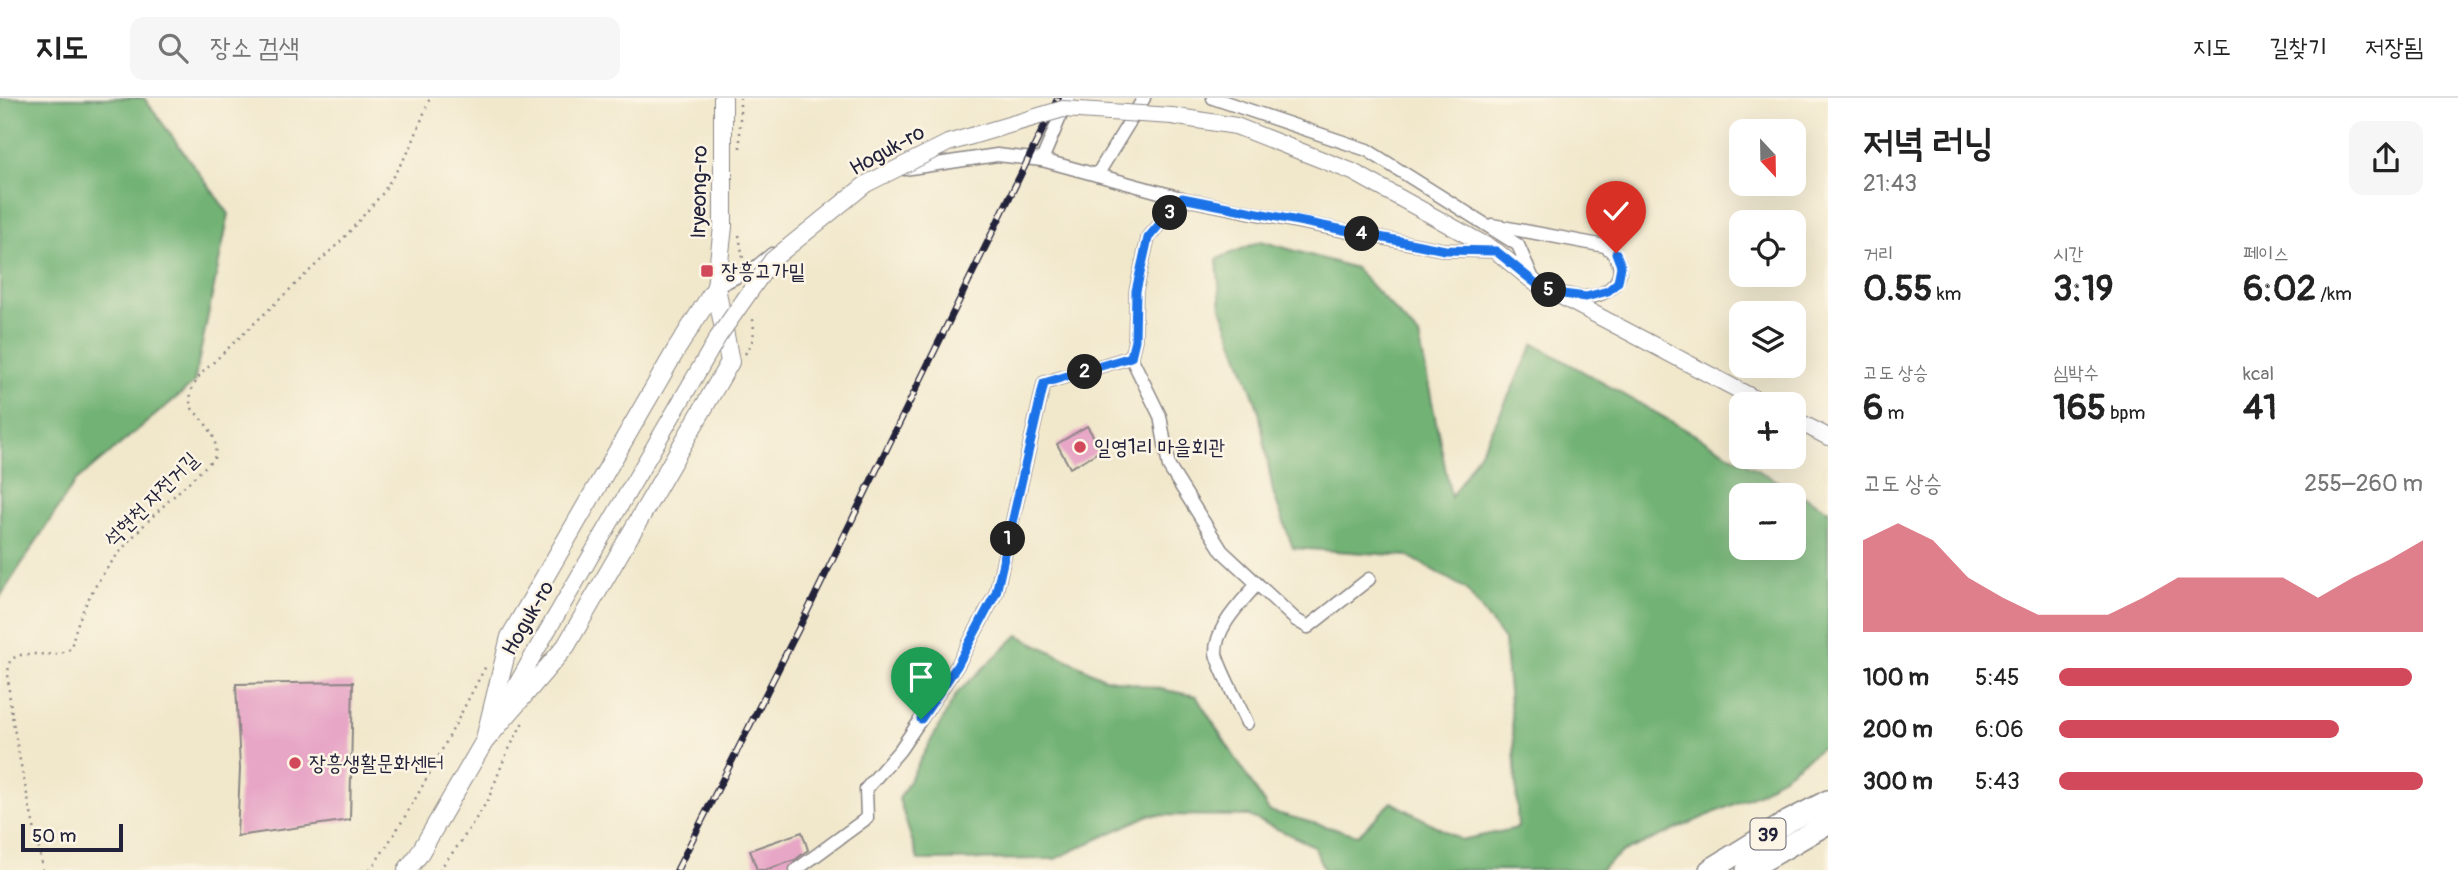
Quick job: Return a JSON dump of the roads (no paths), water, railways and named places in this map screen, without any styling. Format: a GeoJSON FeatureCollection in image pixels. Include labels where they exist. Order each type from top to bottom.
{"type":"FeatureCollection","features":[{"type":"Feature","properties":{"kind":"highway","name":"39"},"geometry":{"type":"LineString","coordinates":[[1710,870],[1789,821],[1828,801]]}},
{"type":"Feature","properties":{"kind":"highway","name":"39"},"geometry":{"type":"LineString","coordinates":[[1747,870],[1828,824]]}},
{"type":"Feature","properties":{"kind":"main road","name":"Iryeong-ro"},"geometry":{"type":"LineString","coordinates":[[716,287],[723,227],[723,98]]}},
{"type":"Feature","properties":{"kind":"main road"},"geometry":{"type":"LineString","coordinates":[[484,742],[566,646],[730,362],[716,287]]}},
{"type":"Feature","properties":{"kind":"main road"},"geometry":{"type":"LineString","coordinates":[[484,742],[510,637],[676,350],[716,287]]}},
{"type":"Feature","properties":{"kind":"main road","name":"Hoguk-ro"},"geometry":{"type":"LineString","coordinates":[[407,870],[418,856],[484,742]]}},
{"type":"Feature","properties":{"kind":"street"},"geometry":{"type":"LineString","coordinates":[[1042,160],[1068,98]]}},
{"type":"Feature","properties":{"kind":"street"},"geometry":{"type":"LineString","coordinates":[[1097,175],[1144,98]]}},
{"type":"Feature","properties":{"kind":"street"},"geometry":{"type":"LineString","coordinates":[[1213,98],[1367,150],[1518,245],[1534,282]]}},
{"type":"Feature","properties":{"kind":"street","name":"Hoguk-ro"},"geometry":{"type":"LineString","coordinates":[[484,742],[718,337],[772,260],[866,184],[948,143],[1063,109],[1172,116],[1236,126],[1353,172],[1496,251],[1534,282],[1742,392]]}},
{"type":"Feature","properties":{"kind":"street"},"geometry":{"type":"LineString","coordinates":[[716,287],[756,267],[797,233],[898,170],[997,155],[1042,160],[1182,198],[1445,250],[1496,251]]}},
{"type":"Feature","properties":{"kind":"street"},"geometry":{"type":"LineString","coordinates":[[1182,198],[1148,238],[1136,291],[1135,340],[1131,357],[1160,416],[1169,467],[1222,551],[1296,620],[1308,627],[1369,579]]}},
{"type":"Feature","properties":{"kind":"street"},"geometry":{"type":"LineString","coordinates":[[1485,224],[1605,246],[1616,253],[1621,266],[1618,282],[1608,291],[1586,297],[1555,293]]}},
{"type":"Feature","properties":{"kind":"street"},"geometry":{"type":"LineString","coordinates":[[796,870],[867,818],[866,789],[900,751],[957,666],[996,593],[1044,383],[1131,357]]}},
{"type":"Feature","properties":{"kind":"street"},"geometry":{"type":"LineString","coordinates":[[1806,425],[1828,437]]}},
{"type":"Feature","properties":{"kind":"street"},"geometry":{"type":"LineString","coordinates":[[1247,723],[1216,654],[1219,636],[1232,614],[1257,584]]}},
{"type":"Feature","properties":{"kind":"railway"},"geometry":{"type":"LineString","coordinates":[[677,870],[808,610],[1058,98]]}},
{"type":"Feature","properties":{"kind":"place","name":"장흥고가밑"},"geometry":{"type":"Point","coordinates":[707,271]}},
{"type":"Feature","properties":{"kind":"place","name":"일영1리 마을회관"},"geometry":{"type":"Point","coordinates":[1080,447]}},
{"type":"Feature","properties":{"kind":"place","name":"장흥생활문화센터"},"geometry":{"type":"Point","coordinates":[295,763]}}]}
